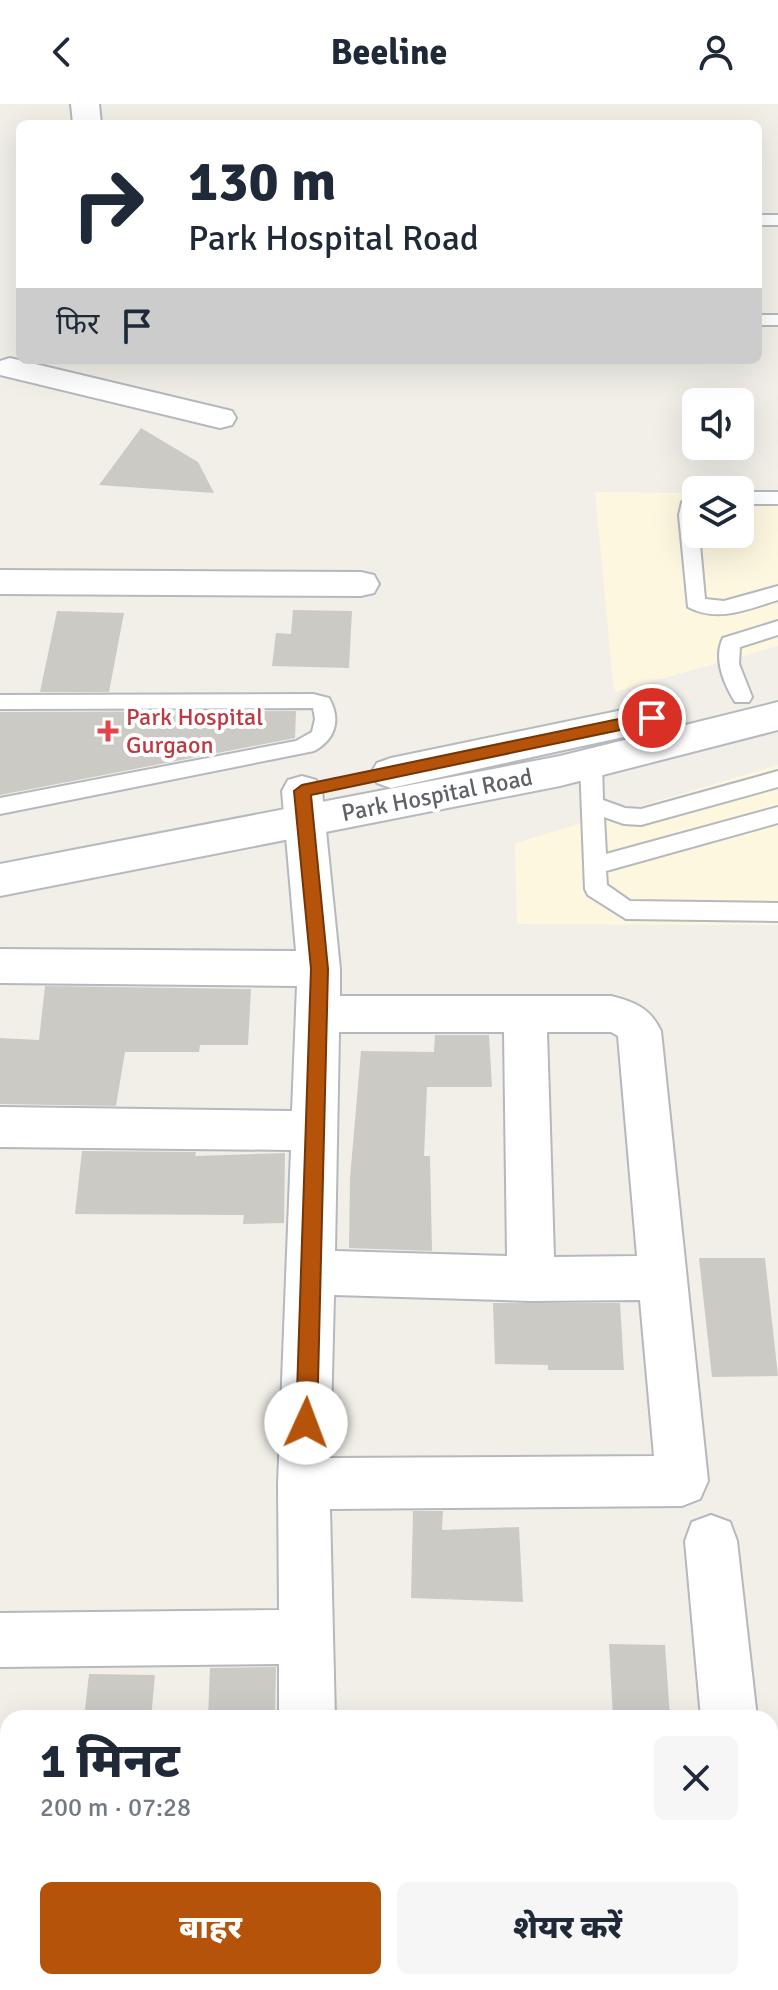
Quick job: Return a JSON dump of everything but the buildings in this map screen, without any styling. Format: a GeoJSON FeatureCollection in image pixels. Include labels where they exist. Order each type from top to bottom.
{"type":"FeatureCollection","features":[{"type":"Feature","properties":{"kind":"street"},"geometry":{"type":"LineString","coordinates":[[10,365],[220,418]]}},
{"type":"Feature","properties":{"kind":"street"},"geometry":{"type":"LineString","coordinates":[[0,582],[361,584]]}},
{"type":"Feature","properties":{"kind":"street","name":"Park Hospital Road"},"geometry":{"type":"LineString","coordinates":[[0,880],[760,692]]}},
{"type":"Feature","properties":{"kind":"street","name":"Park Hospital Road"},"geometry":{"type":"LineString","coordinates":[[0,849],[591,763],[778,716]]}},
{"type":"Feature","properties":{"kind":"street"},"geometry":{"type":"LineString","coordinates":[[305,805],[319,991],[304,1484],[307,1710]]}},
{"type":"Feature","properties":{"kind":"street"},"geometry":{"type":"LineString","coordinates":[[0,966],[319,991],[525,1015],[611,1014],[626,1017],[639,1031],[660,1278],[682,1481],[304,1484]]}},
{"type":"Feature","properties":{"kind":"street"},"geometry":{"type":"LineString","coordinates":[[525,1015],[531,1279]]}},
{"type":"Feature","properties":{"kind":"street"},"geometry":{"type":"LineString","coordinates":[[0,1127],[315,1131]]}},
{"type":"Feature","properties":{"kind":"street"},"geometry":{"type":"LineString","coordinates":[[312,1272],[531,1279],[660,1278]]}},
{"type":"Feature","properties":{"kind":"street"},"geometry":{"type":"LineString","coordinates":[[711,1541],[728,1710]]}},
{"type":"Feature","properties":{"kind":"street"},"geometry":{"type":"LineString","coordinates":[[0,1640],[306,1637]]}},
{"type":"Feature","properties":{"kind":"lane"},"geometry":{"type":"LineString","coordinates":[[754,498],[778,498]]}},
{"type":"Feature","properties":{"kind":"lane"},"geometry":{"type":"LineString","coordinates":[[691,548],[695,602],[705,609],[720,609],[778,593]]}},
{"type":"Feature","properties":{"kind":"lane"},"geometry":{"type":"LineString","coordinates":[[760,692],[729,664],[730,643],[778,628]]}},
{"type":"Feature","properties":{"kind":"lane"},"geometry":{"type":"LineString","coordinates":[[0,702],[313,701],[322,703],[324,712],[323,734],[317,742],[299,748],[0,806]]}},
{"type":"Feature","properties":{"kind":"lane"},"geometry":{"type":"LineString","coordinates":[[591,763],[596,889],[626,910],[778,912]]}},
{"type":"Feature","properties":{"kind":"lane"},"geometry":{"type":"LineString","coordinates":[[592,804],[624,816],[641,817],[778,779]]}},
{"type":"Feature","properties":{"kind":"lane"},"geometry":{"type":"LineString","coordinates":[[595,866],[778,815]]}},
{"type":"Feature","properties":{"kind":"shaded area"},"geometry":{"type":"Polygon","coordinates":[[[595,492],[682,493],[682,548],[754,548],[754,493],[778,494],[778,646],[614,692],[595,492]]]}},
{"type":"Feature","properties":{"kind":"shaded area"},"geometry":{"type":"Polygon","coordinates":[[[778,765],[778,925],[517,924],[515,843],[778,765]]]}},
{"type":"Feature","properties":{"kind":"place","name":"Park Hospital Gurgaon"},"geometry":{"type":"Point","coordinates":[108,731]}},
{"type":"Feature","properties":{"kind":"route"},"geometry":{"type":"LineString","coordinates":[[306,1423],[319,969],[302,791],[652,718]]}}]}
